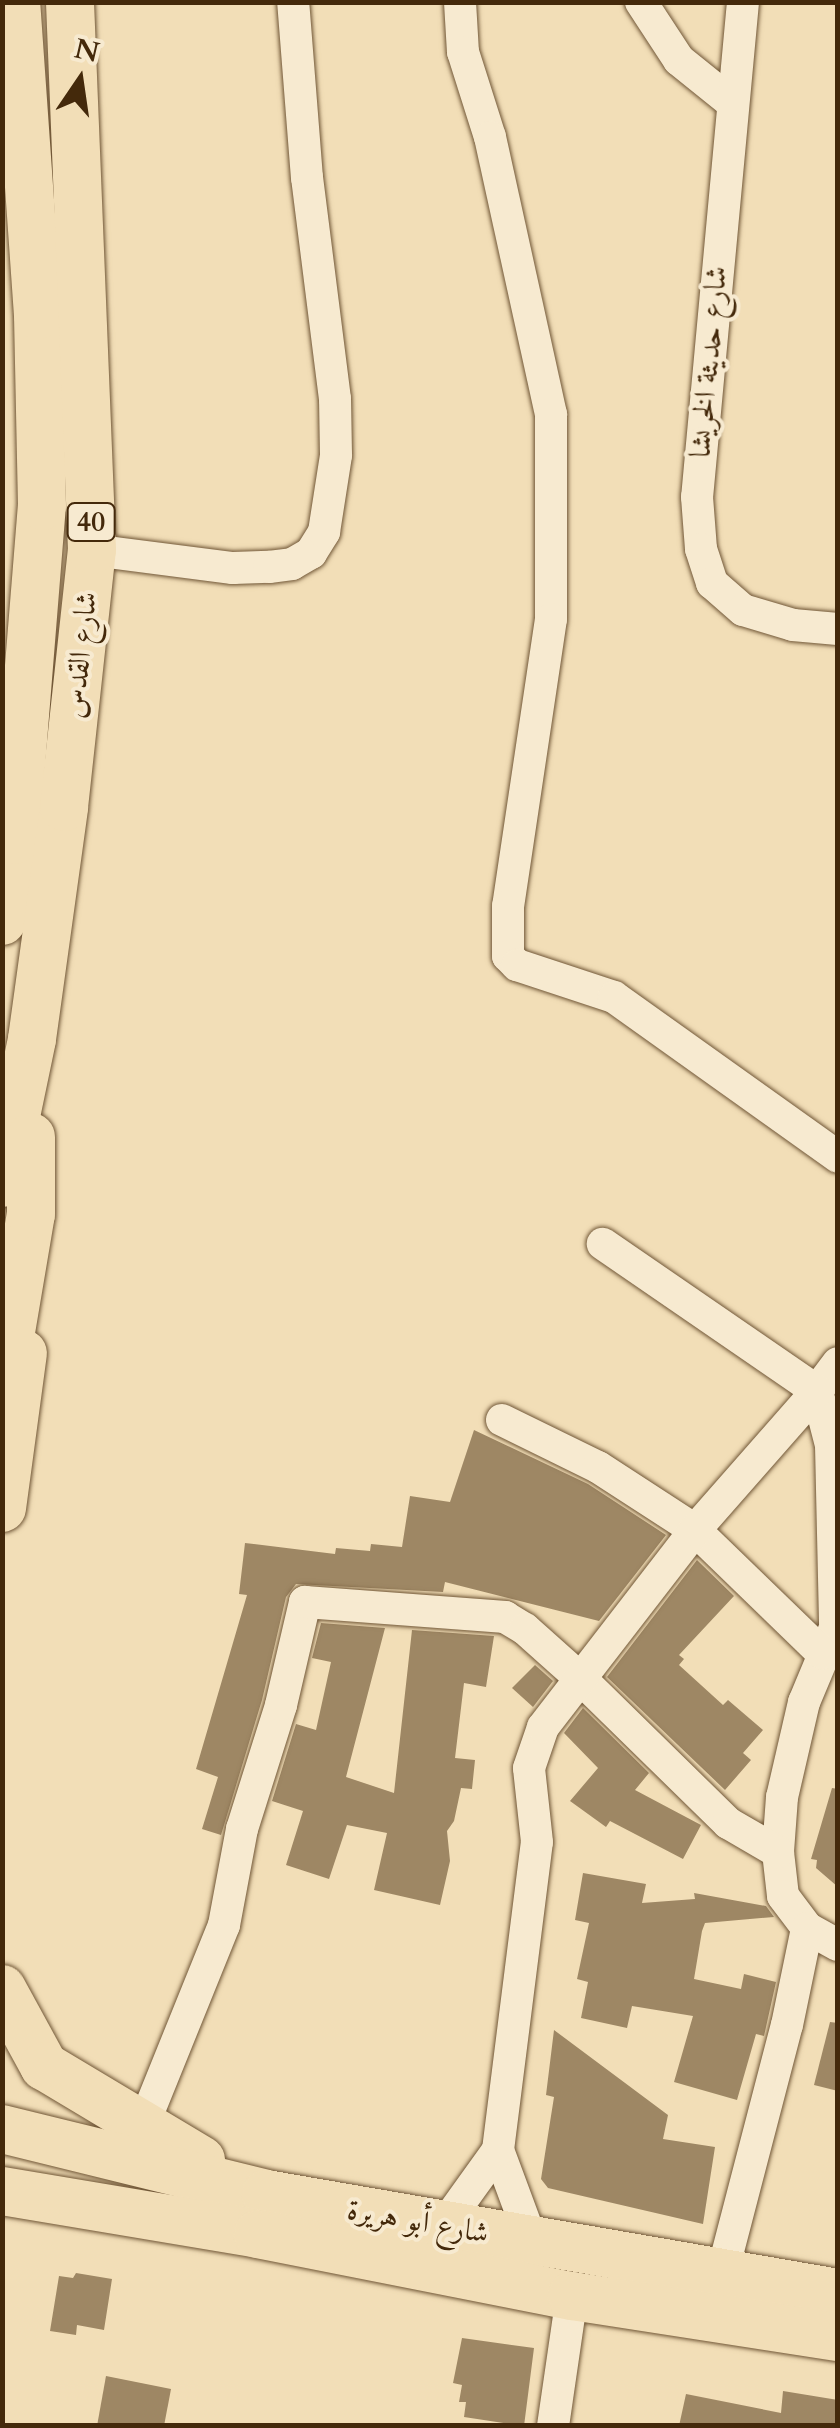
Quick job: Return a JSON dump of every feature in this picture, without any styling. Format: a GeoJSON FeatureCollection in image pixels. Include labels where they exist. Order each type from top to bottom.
{"type":"FeatureCollection","features":[{"type":"Feature","properties":{"kind":"highway","name":"شارع القدس"},"geometry":{"type":"LineString","coordinates":[[2,920],[15,840],[42,506],[38,316],[16,2]]}},
{"type":"Feature","properties":{"kind":"highway","name":"شارع القدس"},"geometry":{"type":"LineString","coordinates":[[17,1198],[32,1038],[64,807],[92,550],[70,2]]}},
{"type":"Feature","properties":{"kind":"highway"},"geometry":{"type":"LineString","coordinates":[[2,1385],[17,1198]]}},
{"type":"Feature","properties":{"kind":"highway"},"geometry":{"type":"LineString","coordinates":[[2,1508],[25,1336],[17,1198]]}},
{"type":"Feature","properties":{"kind":"highway"},"geometry":{"type":"LineString","coordinates":[[2,1989],[44,2066],[142,2128],[266,2194]]}},
{"type":"Feature","properties":{"kind":"highway","name":"شارع أبو هريرة"},"geometry":{"type":"LineString","coordinates":[[2,2129],[266,2194],[442,2228],[838,2293]]}},
{"type":"Feature","properties":{"kind":"highway","name":"شارع أبو هريرة"},"geometry":{"type":"LineString","coordinates":[[2,2191],[258,2234],[572,2296],[838,2337]]}},
{"type":"Feature","properties":{"kind":"street"},"geometry":{"type":"LineString","coordinates":[[92,550],[233,568],[269,567],[292,564],[311,553],[324,532],[336,455],[335,399],[307,178],[293,2]]}},
{"type":"Feature","properties":{"kind":"street"},"geometry":{"type":"LineString","coordinates":[[460,2],[463,52],[490,137],[551,414],[550,619],[508,906],[508,956],[517,965],[614,997],[838,1157]]}},
{"type":"Feature","properties":{"kind":"street"},"geometry":{"type":"LineString","coordinates":[[641,2],[678,60],[731,102]]}},
{"type":"Feature","properties":{"kind":"street","name":"شارع حديثة الخريشا"},"geometry":{"type":"LineString","coordinates":[[744,2],[731,102],[697,497],[700,549],[712,583],[742,610],[793,625],[838,628]]}},
{"type":"Feature","properties":{"kind":"street"},"geometry":{"type":"LineString","coordinates":[[603,1244],[817,1391],[832,1445],[831,1636],[804,1702],[782,1796],[778,1852],[784,1896],[806,1928],[838,1945]]}},
{"type":"Feature","properties":{"kind":"street"},"geometry":{"type":"LineString","coordinates":[[532,2242],[498,2150],[537,1842],[530,1768],[543,1727],[695,1530],[838,1363]]}},
{"type":"Feature","properties":{"kind":"street"},"geometry":{"type":"LineString","coordinates":[[502,1420],[598,1467],[695,1530],[831,1636]]}},
{"type":"Feature","properties":{"kind":"street"},"geometry":{"type":"LineString","coordinates":[[142,2128],[224,1925],[242,1829],[281,1705],[306,1602],[505,1617],[525,1629],[581,1679],[728,1823],[778,1852]]}},
{"type":"Feature","properties":{"kind":"street"},"geometry":{"type":"LineString","coordinates":[[722,2274],[787,2025],[806,1928]]}},
{"type":"Feature","properties":{"kind":"street"},"geometry":{"type":"LineString","coordinates":[[442,2228],[498,2150]]}},
{"type":"Feature","properties":{"kind":"street"},"geometry":{"type":"LineString","coordinates":[[553,2426],[572,2296]]}},
{"type":"Feature","properties":{"kind":"building"},"geometry":{"type":"Polygon","coordinates":[[[474,1430],[588,1484],[666,1535],[599,1621],[445,1582],[443,1592],[296,1584],[286,1597],[262,1700],[221,1835],[202,1829],[218,1777],[196,1769],[247,1595],[239,1594],[245,1543],[335,1554],[336,1548],[370,1551],[371,1544],[402,1547],[410,1496],[450,1502],[474,1430]]]}},
{"type":"Feature","properties":{"kind":"building"},"geometry":{"type":"Polygon","coordinates":[[[697,1560],[734,1596],[679,1655],[684,1659],[679,1665],[723,1705],[728,1700],[763,1730],[743,1753],[751,1760],[725,1790],[607,1677],[697,1560]]]}},
{"type":"Feature","properties":{"kind":"building"},"geometry":{"type":"Polygon","coordinates":[[[321,1623],[385,1628],[346,1777],[394,1793],[412,1630],[494,1636],[486,1687],[464,1683],[455,1758],[475,1760],[472,1789],[461,1788],[454,1821],[447,1831],[450,1861],[440,1905],[374,1890],[387,1833],[347,1825],[329,1879],[286,1865],[303,1811],[272,1801],[296,1724],[316,1730],[331,1662],[312,1658],[321,1623]]]}},
{"type":"Feature","properties":{"kind":"building"},"geometry":{"type":"Polygon","coordinates":[[[535,1665],[553,1681],[533,1707],[512,1688],[535,1665]]]}},
{"type":"Feature","properties":{"kind":"building"},"geometry":{"type":"Polygon","coordinates":[[[583,1708],[649,1773],[635,1790],[701,1825],[683,1859],[610,1821],[606,1827],[570,1801],[598,1768],[564,1733],[583,1708]]]}},
{"type":"Feature","properties":{"kind":"building"},"geometry":{"type":"Polygon","coordinates":[[[832,1788],[838,1789],[838,1887],[816,1868],[817,1860],[811,1859],[832,1788]]]}},
{"type":"Feature","properties":{"kind":"building"},"geometry":{"type":"Polygon","coordinates":[[[583,1873],[646,1884],[642,1903],[695,1899],[694,1893],[766,1906],[774,1917],[705,1923],[702,1931],[694,1979],[741,1989],[744,1974],[776,1982],[764,2036],[756,2034],[737,2100],[674,2082],[693,2016],[632,2006],[627,2028],[581,2018],[588,1982],[577,1979],[589,1923],[575,1920],[583,1873]]]}},
{"type":"Feature","properties":{"kind":"building"},"geometry":{"type":"Polygon","coordinates":[[[830,2022],[838,2023],[838,2091],[814,2085],[830,2022]]]}},
{"type":"Feature","properties":{"kind":"building"},"geometry":{"type":"Polygon","coordinates":[[[554,2030],[668,2115],[663,2139],[715,2147],[703,2224],[548,2188],[541,2179],[554,2097],[546,2095],[554,2030]]]}},
{"type":"Feature","properties":{"kind":"building"},"geometry":{"type":"Polygon","coordinates":[[[76,2273],[112,2279],[104,2330],[77,2325],[76,2335],[50,2331],[59,2276],[73,2278],[76,2273]]]}},
{"type":"Feature","properties":{"kind":"building"},"geometry":{"type":"Polygon","coordinates":[[[462,2338],[534,2348],[524,2426],[464,2417],[466,2402],[459,2402],[462,2385],[453,2383],[462,2338]]]}},
{"type":"Feature","properties":{"kind":"building"},"geometry":{"type":"Polygon","coordinates":[[[106,2376],[171,2389],[164,2426],[97,2426],[106,2376]]]}},
{"type":"Feature","properties":{"kind":"building"},"geometry":{"type":"Polygon","coordinates":[[[783,2391],[838,2400],[838,2426],[679,2426],[686,2394],[781,2413],[783,2391]]]}}]}
